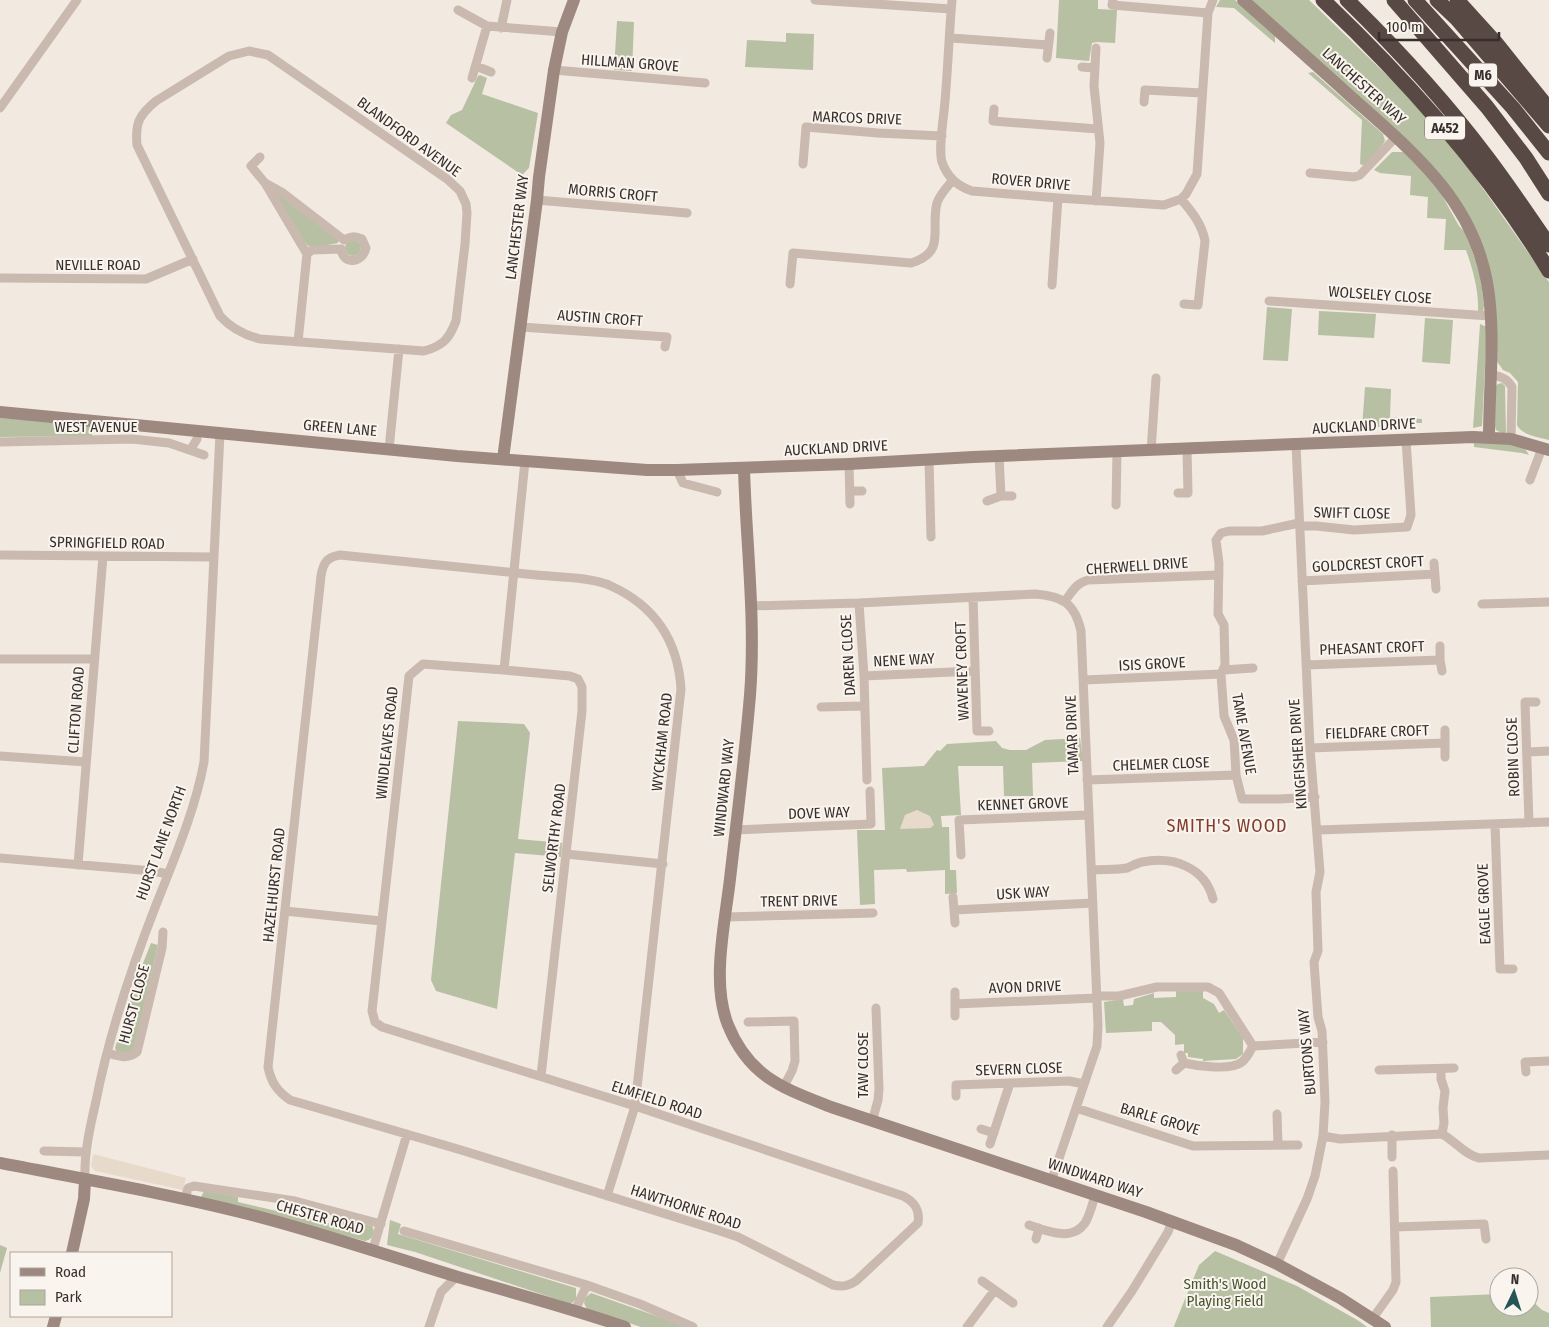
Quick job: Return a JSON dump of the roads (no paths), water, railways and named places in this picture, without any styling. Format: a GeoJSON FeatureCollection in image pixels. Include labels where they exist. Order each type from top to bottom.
{"type":"FeatureCollection","features":[{"type":"Feature","properties":{"kind":"highway","name":"A452"},"geometry":{"type":"LineString","coordinates":[[1323,0],[1369,44],[1424,104],[1474,164],[1549,271]]}},
{"type":"Feature","properties":{"kind":"highway","name":"A452"},"geometry":{"type":"LineString","coordinates":[[1347,0],[1380,32],[1487,157],[1549,245]]}},
{"type":"Feature","properties":{"kind":"highway"},"geometry":{"type":"LineString","coordinates":[[1394,0],[1487,107],[1526,158],[1549,194]]}},
{"type":"Feature","properties":{"kind":"highway","name":"M6"},"geometry":{"type":"LineString","coordinates":[[1415,0],[1513,108],[1549,153]]}},
{"type":"Feature","properties":{"kind":"highway","name":"M6"},"geometry":{"type":"LineString","coordinates":[[1437,0],[1457,20],[1549,126]]}},
{"type":"Feature","properties":{"kind":"highway"},"geometry":{"type":"LineString","coordinates":[[1457,0],[1496,43],[1549,109]]}},
{"type":"Feature","properties":{"kind":"street"},"geometry":{"type":"LineString","coordinates":[[0,108],[77,0]]}},
{"type":"Feature","properties":{"kind":"street"},"geometry":{"type":"LineString","coordinates":[[501,28],[507,0]]}},
{"type":"Feature","properties":{"kind":"street","name":"LANCHESTER WAY"},"geometry":{"type":"LineString","coordinates":[[503,459],[554,70],[562,32],[574,0]]}},
{"type":"Feature","properties":{"kind":"street"},"geometry":{"type":"LineString","coordinates":[[790,284],[793,253],[911,262],[923,259],[930,254],[934,245],[937,204],[942,193],[953,180],[947,173],[942,160],[942,136],[951,38],[952,4],[815,0]]}},
{"type":"Feature","properties":{"kind":"street"},"geometry":{"type":"LineString","coordinates":[[1113,0],[1112,5],[1208,13]]}},
{"type":"Feature","properties":{"kind":"street"},"geometry":{"type":"LineString","coordinates":[[1184,304],[1198,305],[1204,241],[1203,231],[1197,219],[1181,199],[1186,194],[1197,174],[1208,13],[1213,0]]}},
{"type":"Feature","properties":{"kind":"street","name":"LANCHESTER WAY"},"geometry":{"type":"LineString","coordinates":[[1243,0],[1431,170],[1458,207],[1473,239],[1484,270],[1489,299],[1489,437]]}},
{"type":"Feature","properties":{"kind":"street"},"geometry":{"type":"LineString","coordinates":[[458,10],[487,26],[562,32]]}},
{"type":"Feature","properties":{"kind":"street"},"geometry":{"type":"LineString","coordinates":[[472,78],[487,26]]}},
{"type":"Feature","properties":{"kind":"street"},"geometry":{"type":"LineString","coordinates":[[1047,58],[1050,33]]}},
{"type":"Feature","properties":{"kind":"street"},"geometry":{"type":"LineString","coordinates":[[951,38],[1048,45]]}},
{"type":"Feature","properties":{"kind":"street"},"geometry":{"type":"LineString","coordinates":[[1096,48],[1094,68],[1100,144],[1096,201]]}},
{"type":"Feature","properties":{"kind":"street","name":"BLANDFORD AVENUE"},"geometry":{"type":"LineString","coordinates":[[258,52],[268,56],[447,179],[460,191],[466,204],[466,244],[456,321],[452,333],[447,339],[436,348],[424,351],[298,342],[250,336],[231,326],[220,316],[193,259],[137,145],[136,132],[139,118],[156,101],[229,56],[239,53],[258,52]]}},
{"type":"Feature","properties":{"kind":"street"},"geometry":{"type":"LineString","coordinates":[[476,66],[491,72]]}},
{"type":"Feature","properties":{"kind":"street"},"geometry":{"type":"LineString","coordinates":[[1082,67],[1094,68]]}},
{"type":"Feature","properties":{"kind":"street","name":"HILLMAN GROVE"},"geometry":{"type":"LineString","coordinates":[[554,70],[704,82]]}},
{"type":"Feature","properties":{"kind":"street"},"geometry":{"type":"LineString","coordinates":[[1144,102],[1145,90],[1202,93]]}},
{"type":"Feature","properties":{"kind":"street"},"geometry":{"type":"LineString","coordinates":[[994,109],[993,121],[1098,129]]}},
{"type":"Feature","properties":{"kind":"street","name":"MARCOS DRIVE"},"geometry":{"type":"LineString","coordinates":[[803,164],[806,128],[942,136]]}},
{"type":"Feature","properties":{"kind":"street"},"geometry":{"type":"LineString","coordinates":[[1310,173],[1354,177],[1360,175],[1396,137]]}},
{"type":"Feature","properties":{"kind":"street"},"geometry":{"type":"LineString","coordinates":[[260,157],[251,166],[265,183],[306,254],[298,342]]}},
{"type":"Feature","properties":{"kind":"street","name":"ROVER DRIVE"},"geometry":{"type":"LineString","coordinates":[[953,180],[960,187],[972,190],[1058,198],[1164,205],[1181,199]]}},
{"type":"Feature","properties":{"kind":"street"},"geometry":{"type":"LineString","coordinates":[[265,183],[283,193],[343,245],[312,250],[306,254]]}},
{"type":"Feature","properties":{"kind":"street"},"geometry":{"type":"LineString","coordinates":[[1052,286],[1058,198]]}},
{"type":"Feature","properties":{"kind":"street","name":"MORRIS CROFT"},"geometry":{"type":"LineString","coordinates":[[537,200],[687,213]]}},
{"type":"Feature","properties":{"kind":"street","name":"NEVILLE ROAD"},"geometry":{"type":"LineString","coordinates":[[0,278],[146,279],[193,259]]}},
{"type":"Feature","properties":{"kind":"street","name":"WOLSELEY CLOSE"},"geometry":{"type":"LineString","coordinates":[[1269,301],[1490,316]]}},
{"type":"Feature","properties":{"kind":"street","name":"AUSTIN CROFT"},"geometry":{"type":"LineString","coordinates":[[521,327],[666,337],[665,348]]}},
{"type":"Feature","properties":{"kind":"street"},"geometry":{"type":"LineString","coordinates":[[389,449],[399,349]]}},
{"type":"Feature","properties":{"kind":"street"},"geometry":{"type":"LineString","coordinates":[[1490,374],[1503,377],[1508,380],[1512,387],[1511,439]]}},
{"type":"Feature","properties":{"kind":"street"},"geometry":{"type":"LineString","coordinates":[[1151,451],[1156,378]]}},
{"type":"Feature","properties":{"kind":"street","name":"GREEN LANE"},"geometry":{"type":"LineString","coordinates":[[0,412],[525,462],[677,470],[744,468]]}},
{"type":"Feature","properties":{"kind":"street","name":"HURST LANE NORTH"},"geometry":{"type":"LineString","coordinates":[[72,1252],[84,1198],[84,1160],[102,1068],[133,964],[188,821],[204,762],[220,433]]}},
{"type":"Feature","properties":{"kind":"street","name":"AUCKLAND DRIVE"},"geometry":{"type":"LineString","coordinates":[[744,468],[1489,437],[1511,439],[1545,449],[1530,480]]}},
{"type":"Feature","properties":{"kind":"street","name":"WEST AVENUE"},"geometry":{"type":"LineString","coordinates":[[0,442],[132,439],[169,443],[204,455]]}},
{"type":"Feature","properties":{"kind":"street"},"geometry":{"type":"LineString","coordinates":[[191,450],[197,439]]}},
{"type":"Feature","properties":{"kind":"street","name":"SWIFT CLOSE"},"geometry":{"type":"LineString","coordinates":[[1299,525],[1354,530],[1407,527],[1411,515],[1406,440]]}},
{"type":"Feature","properties":{"kind":"street","name":"KINGFISHER DRIVE"},"geometry":{"type":"LineString","coordinates":[[1296,445],[1310,748],[1318,830]]}},
{"type":"Feature","properties":{"kind":"street"},"geometry":{"type":"LineString","coordinates":[[1178,493],[1188,492],[1187,449]]}},
{"type":"Feature","properties":{"kind":"street"},"geometry":{"type":"LineString","coordinates":[[1116,505],[1117,452]]}},
{"type":"Feature","properties":{"kind":"street"},"geometry":{"type":"LineString","coordinates":[[999,456],[1001,496]]}},
{"type":"Feature","properties":{"kind":"street"},"geometry":{"type":"LineString","coordinates":[[929,460],[931,537]]}},
{"type":"Feature","properties":{"kind":"street"},"geometry":{"type":"LineString","coordinates":[[504,670],[525,462]]}},
{"type":"Feature","properties":{"kind":"street"},"geometry":{"type":"LineString","coordinates":[[849,464],[850,504]]}},
{"type":"Feature","properties":{"kind":"street","name":"WINDWARD WAY"},"geometry":{"type":"LineString","coordinates":[[744,468],[752,642],[750,694],[720,988],[727,1023],[746,1057],[765,1076],[783,1088],[872,1122],[1172,1221],[1236,1245],[1277,1264],[1340,1298],[1385,1327]]}},
{"type":"Feature","properties":{"kind":"street"},"geometry":{"type":"LineString","coordinates":[[677,470],[683,483],[717,492]]}},
{"type":"Feature","properties":{"kind":"street"},"geometry":{"type":"LineString","coordinates":[[850,491],[862,491]]}},
{"type":"Feature","properties":{"kind":"street"},"geometry":{"type":"LineString","coordinates":[[987,500],[1001,496],[1012,496]]}},
{"type":"Feature","properties":{"kind":"street","name":"TAME AVENUE"},"geometry":{"type":"LineString","coordinates":[[1299,525],[1262,531],[1221,534],[1216,540],[1219,562],[1218,614],[1224,625],[1225,665],[1222,672],[1224,716],[1234,740],[1236,775],[1242,799],[1276,800],[1314,797]]}},
{"type":"Feature","properties":{"kind":"street","name":"SPRINGFIELD ROAD"},"geometry":{"type":"LineString","coordinates":[[0,555],[214,557]]}},
{"type":"Feature","properties":{"kind":"street","name":"WYCKHAM ROAD"},"geometry":{"type":"LineString","coordinates":[[340,555],[515,572],[585,580],[609,585],[635,599],[646,608],[663,628],[669,639],[679,664],[681,689],[663,864],[635,1106],[607,1196]]}},
{"type":"Feature","properties":{"kind":"street","name":"HAZELHURST ROAD"},"geometry":{"type":"LineString","coordinates":[[340,555],[329,558],[322,568],[268,1067],[272,1082],[277,1090],[290,1100],[407,1134]]}},
{"type":"Feature","properties":{"kind":"street","name":"CLIFTON ROAD"},"geometry":{"type":"LineString","coordinates":[[78,865],[102,556]]}},
{"type":"Feature","properties":{"kind":"street","name":"GOLDCREST CROFT"},"geometry":{"type":"LineString","coordinates":[[1434,563],[1436,589]]}},
{"type":"Feature","properties":{"kind":"street","name":"GOLDCREST CROFT"},"geometry":{"type":"LineString","coordinates":[[1302,581],[1435,574]]}},
{"type":"Feature","properties":{"kind":"street","name":"CHERWELL DRIVE"},"geometry":{"type":"LineString","coordinates":[[1065,601],[1076,586],[1088,580],[1219,575]]}},
{"type":"Feature","properties":{"kind":"street"},"geometry":{"type":"LineString","coordinates":[[750,606],[859,603],[1035,594],[1052,596],[1065,601]]}},
{"type":"Feature","properties":{"kind":"street","name":"WAVENEY CROFT"},"geometry":{"type":"LineString","coordinates":[[973,597],[977,731],[989,731]]}},
{"type":"Feature","properties":{"kind":"street","name":"TAMAR DRIVE"},"geometry":{"type":"LineString","coordinates":[[1051,1182],[1097,1046],[1098,1025],[1084,680],[1080,626],[1076,612],[1065,601]]}},
{"type":"Feature","properties":{"kind":"street"},"geometry":{"type":"LineString","coordinates":[[1482,604],[1549,602]]}},
{"type":"Feature","properties":{"kind":"street","name":"DAREN CLOSE"},"geometry":{"type":"LineString","coordinates":[[859,603],[864,676],[867,780]]}},
{"type":"Feature","properties":{"kind":"street"},"geometry":{"type":"LineString","coordinates":[[1440,646],[1442,671]]}},
{"type":"Feature","properties":{"kind":"street"},"geometry":{"type":"LineString","coordinates":[[0,659],[94,659]]}},
{"type":"Feature","properties":{"kind":"street","name":"PHEASANT CROFT"},"geometry":{"type":"LineString","coordinates":[[1306,665],[1440,660]]}},
{"type":"Feature","properties":{"kind":"street","name":"WINDLEAVES ROAD"},"geometry":{"type":"LineString","coordinates":[[382,1027],[375,1022],[372,1011],[409,676],[423,664],[504,670]]}},
{"type":"Feature","properties":{"kind":"street","name":"ISIS GROVE"},"geometry":{"type":"LineString","coordinates":[[1084,680],[1222,672],[1253,668]]}},
{"type":"Feature","properties":{"kind":"street","name":"SELWORTHY ROAD"},"geometry":{"type":"LineString","coordinates":[[504,670],[570,676],[578,679],[582,687],[582,711],[541,1076]]}},
{"type":"Feature","properties":{"kind":"street","name":"NENE WAY"},"geometry":{"type":"LineString","coordinates":[[864,676],[975,671]]}},
{"type":"Feature","properties":{"kind":"street","name":"ROBIN CLOSE"},"geometry":{"type":"LineString","coordinates":[[1529,823],[1525,702],[1536,702]]}},
{"type":"Feature","properties":{"kind":"street","name":"DAREN CLOSE"},"geometry":{"type":"LineString","coordinates":[[821,707],[864,706]]}},
{"type":"Feature","properties":{"kind":"street","name":"FIELDFARE CROFT"},"geometry":{"type":"LineString","coordinates":[[1444,730],[1445,757]]}},
{"type":"Feature","properties":{"kind":"street","name":"FIELDFARE CROFT"},"geometry":{"type":"LineString","coordinates":[[1310,748],[1445,743]]}},
{"type":"Feature","properties":{"kind":"street"},"geometry":{"type":"LineString","coordinates":[[1527,752],[1549,751]]}},
{"type":"Feature","properties":{"kind":"street"},"geometry":{"type":"LineString","coordinates":[[0,756],[86,762]]}},
{"type":"Feature","properties":{"kind":"street","name":"CHELMER CLOSE"},"geometry":{"type":"LineString","coordinates":[[1087,780],[1236,775]]}},
{"type":"Feature","properties":{"kind":"street","name":"DOVE WAY"},"geometry":{"type":"LineString","coordinates":[[736,830],[871,824],[870,791]]}},
{"type":"Feature","properties":{"kind":"street","name":"KENNET GROVE"},"geometry":{"type":"LineString","coordinates":[[961,855],[958,820],[1088,815]]}},
{"type":"Feature","properties":{"kind":"street"},"geometry":{"type":"LineString","coordinates":[[1318,830],[1549,822]]}},
{"type":"Feature","properties":{"kind":"street","name":"EAGLE GROVE"},"geometry":{"type":"LineString","coordinates":[[1495,824],[1500,969],[1513,969]]}},
{"type":"Feature","properties":{"kind":"street","name":"BURTONS WAY"},"geometry":{"type":"LineString","coordinates":[[1277,1264],[1307,1199],[1315,1176],[1323,1136],[1325,1102],[1323,1042],[1318,1017],[1314,962],[1318,951],[1316,892],[1320,872],[1318,830]]}},
{"type":"Feature","properties":{"kind":"street"},"geometry":{"type":"LineString","coordinates":[[566,854],[663,864]]}},
{"type":"Feature","properties":{"kind":"street"},"geometry":{"type":"LineString","coordinates":[[0,858],[168,874]]}},
{"type":"Feature","properties":{"kind":"street"},"geometry":{"type":"LineString","coordinates":[[1092,870],[1127,868],[1142,862],[1168,861],[1201,874],[1210,887],[1213,899]]}},
{"type":"Feature","properties":{"kind":"street"},"geometry":{"type":"LineString","coordinates":[[953,897],[955,923]]}},
{"type":"Feature","properties":{"kind":"street","name":"USK WAY"},"geometry":{"type":"LineString","coordinates":[[954,910],[1093,903]]}},
{"type":"Feature","properties":{"kind":"street"},"geometry":{"type":"LineString","coordinates":[[285,911],[381,921]]}},
{"type":"Feature","properties":{"kind":"street","name":"TRENT DRIVE"},"geometry":{"type":"LineString","coordinates":[[726,917],[873,913]]}},
{"type":"Feature","properties":{"kind":"street","name":"HURST CLOSE"},"geometry":{"type":"LineString","coordinates":[[107,1053],[131,1057],[137,1052],[162,948],[163,932]]}},
{"type":"Feature","properties":{"kind":"street","name":"AVON DRIVE"},"geometry":{"type":"LineString","coordinates":[[954,1004],[1119,996],[1157,987],[1208,986],[1219,993],[1253,1046]]}},
{"type":"Feature","properties":{"kind":"street"},"geometry":{"type":"LineString","coordinates":[[954,992],[955,1016]]}},
{"type":"Feature","properties":{"kind":"street","name":"TAW CLOSE"},"geometry":{"type":"LineString","coordinates":[[872,1122],[880,1089],[876,1008]]}},
{"type":"Feature","properties":{"kind":"street"},"geometry":{"type":"LineString","coordinates":[[748,1022],[794,1021],[795,1061],[783,1088]]}},
{"type":"Feature","properties":{"kind":"street","name":"ELMFIELD ROAD"},"geometry":{"type":"LineString","coordinates":[[382,1027],[635,1106],[903,1196],[910,1200],[918,1209]]}},
{"type":"Feature","properties":{"kind":"street"},"geometry":{"type":"LineString","coordinates":[[1176,1070],[1182,1059],[1201,1066],[1236,1065],[1243,1061],[1253,1046],[1323,1042]]}},
{"type":"Feature","properties":{"kind":"street"},"geometry":{"type":"LineString","coordinates":[[1526,1072],[1525,1062],[1549,1061]]}},
{"type":"Feature","properties":{"kind":"street"},"geometry":{"type":"LineString","coordinates":[[1440,1068],[1445,1091],[1442,1134]]}},
{"type":"Feature","properties":{"kind":"street"},"geometry":{"type":"LineString","coordinates":[[1379,1070],[1454,1068]]}},
{"type":"Feature","properties":{"kind":"street","name":"SEVERN CLOSE"},"geometry":{"type":"LineString","coordinates":[[956,1096],[956,1085],[1070,1081],[1084,1084]]}},
{"type":"Feature","properties":{"kind":"street"},"geometry":{"type":"LineString","coordinates":[[990,1144],[1010,1083]]}},
{"type":"Feature","properties":{"kind":"street","name":"BARLE GROVE"},"geometry":{"type":"LineString","coordinates":[[1076,1108],[1193,1146],[1298,1144]]}},
{"type":"Feature","properties":{"kind":"street"},"geometry":{"type":"LineString","coordinates":[[1277,1114],[1278,1145]]}},
{"type":"Feature","properties":{"kind":"street"},"geometry":{"type":"LineString","coordinates":[[981,1129],[994,1133]]}},
{"type":"Feature","properties":{"kind":"street"},"geometry":{"type":"LineString","coordinates":[[373,1249],[407,1134]]}},
{"type":"Feature","properties":{"kind":"street","name":"HAWTHORNE ROAD"},"geometry":{"type":"LineString","coordinates":[[407,1134],[738,1237],[833,1285],[841,1287],[849,1285],[856,1280],[913,1230],[918,1223],[918,1209]]}},
{"type":"Feature","properties":{"kind":"street"},"geometry":{"type":"LineString","coordinates":[[1323,1136],[1340,1139],[1442,1134],[1450,1138],[1473,1157],[1549,1155]]}},
{"type":"Feature","properties":{"kind":"street"},"geometry":{"type":"LineString","coordinates":[[1392,1135],[1392,1157]]}},
{"type":"Feature","properties":{"kind":"street"},"geometry":{"type":"LineString","coordinates":[[44,1151],[86,1152]]}},
{"type":"Feature","properties":{"kind":"street","name":"CHESTER ROAD"},"geometry":{"type":"LineString","coordinates":[[0,1162],[185,1199],[248,1214],[373,1249],[625,1327]]}},
{"type":"Feature","properties":{"kind":"street"},"geometry":{"type":"LineString","coordinates":[[1373,1318],[1393,1290],[1396,1282],[1393,1171]]}},
{"type":"Feature","properties":{"kind":"street"},"geometry":{"type":"LineString","coordinates":[[185,1199],[188,1188],[194,1186],[295,1201],[381,1224]]}},
{"type":"Feature","properties":{"kind":"street"},"geometry":{"type":"LineString","coordinates":[[1029,1225],[1058,1234],[1076,1231],[1085,1223],[1095,1196]]}},
{"type":"Feature","properties":{"kind":"street"},"geometry":{"type":"LineString","coordinates":[[1107,1327],[1137,1283],[1168,1232],[1172,1221]]}},
{"type":"Feature","properties":{"kind":"street"},"geometry":{"type":"LineString","coordinates":[[1395,1227],[1484,1224],[1486,1239]]}},
{"type":"Feature","properties":{"kind":"street"},"geometry":{"type":"LineString","coordinates":[[1036,1239],[1039,1228]]}},
{"type":"Feature","properties":{"kind":"street"},"geometry":{"type":"LineString","coordinates":[[404,1231],[587,1285],[640,1304],[693,1327]]}},
{"type":"Feature","properties":{"kind":"street"},"geometry":{"type":"LineString","coordinates":[[429,1327],[441,1292],[457,1276]]}},
{"type":"Feature","properties":{"kind":"street"},"geometry":{"type":"LineString","coordinates":[[982,1281],[1013,1303]]}},
{"type":"Feature","properties":{"kind":"street"},"geometry":{"type":"LineString","coordinates":[[575,1310],[587,1285]]}},
{"type":"Feature","properties":{"kind":"street"},"geometry":{"type":"LineString","coordinates":[[966,1327],[994,1291]]}},
{"type":"Feature","properties":{"kind":"district","name":"SMITH'S WOOD"},"geometry":{"type":"Point","coordinates":[1227,826]}},
{"type":"Feature","properties":{"kind":"park label","name":"Smith's Wood Playing Field"},"geometry":{"type":"Point","coordinates":[1225,1292]}}]}
